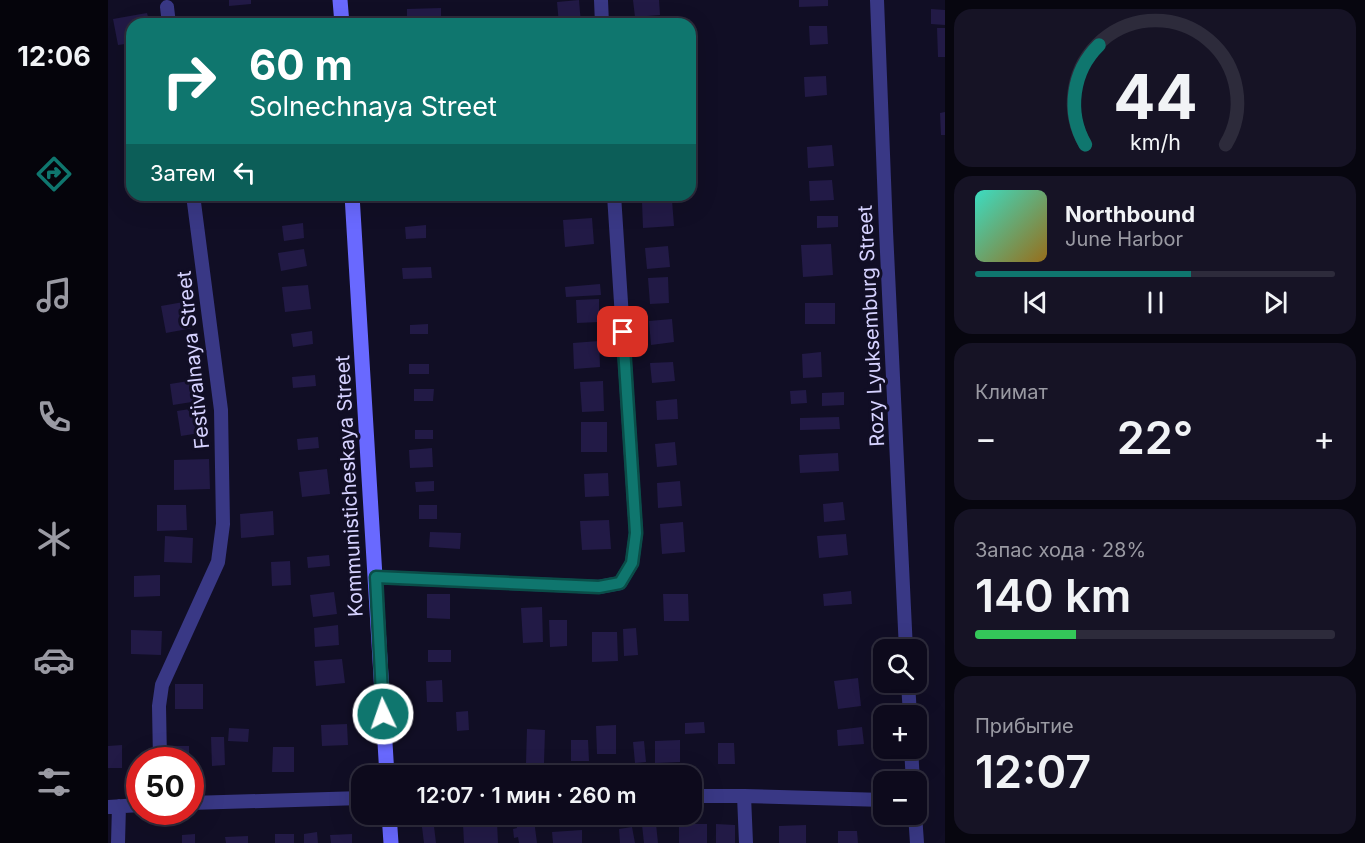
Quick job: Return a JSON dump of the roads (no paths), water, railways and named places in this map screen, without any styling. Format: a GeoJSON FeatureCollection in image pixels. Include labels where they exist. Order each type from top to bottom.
{"type":"FeatureCollection","features":[{"type":"Feature","properties":{"kind":"main road"},"geometry":{"type":"LineString","coordinates":[[340,0],[342,18]]}},
{"type":"Feature","properties":{"kind":"main road","name":"Kommunisticheskaya Street"},"geometry":{"type":"LineString","coordinates":[[352,201],[386,765]]}},
{"type":"Feature","properties":{"kind":"main road"},"geometry":{"type":"LineString","coordinates":[[390,825],[391,843]]}},
{"type":"Feature","properties":{"kind":"street"},"geometry":{"type":"LineString","coordinates":[[601,0],[602,18]]}},
{"type":"Feature","properties":{"kind":"street","name":"Rozy Lyuksemburg Street"},"geometry":{"type":"LineString","coordinates":[[878,0],[887,255],[905,639]]}},
{"type":"Feature","properties":{"kind":"street"},"geometry":{"type":"LineString","coordinates":[[167,7],[168,18]]}},
{"type":"Feature","properties":{"kind":"street","name":"Festivalnaya Street"},"geometry":{"type":"LineString","coordinates":[[160,747],[159,706],[162,685],[218,562],[223,524],[221,410],[194,201]]}},
{"type":"Feature","properties":{"kind":"street"},"geometry":{"type":"LineString","coordinates":[[376,577],[599,587],[620,583],[632,563],[636,533],[614,201]]}},
{"type":"Feature","properties":{"kind":"street"},"geometry":{"type":"LineString","coordinates":[[702,796],[873,800]]}},
{"type":"Feature","properties":{"kind":"street"},"geometry":{"type":"LineString","coordinates":[[744,796],[746,843]]}},
{"type":"Feature","properties":{"kind":"street"},"geometry":{"type":"LineString","coordinates":[[204,803],[351,798]]}},
{"type":"Feature","properties":{"kind":"street"},"geometry":{"type":"LineString","coordinates":[[113,806],[118,843]]}},
{"type":"Feature","properties":{"kind":"street"},"geometry":{"type":"LineString","coordinates":[[916,825],[917,843]]}}]}
